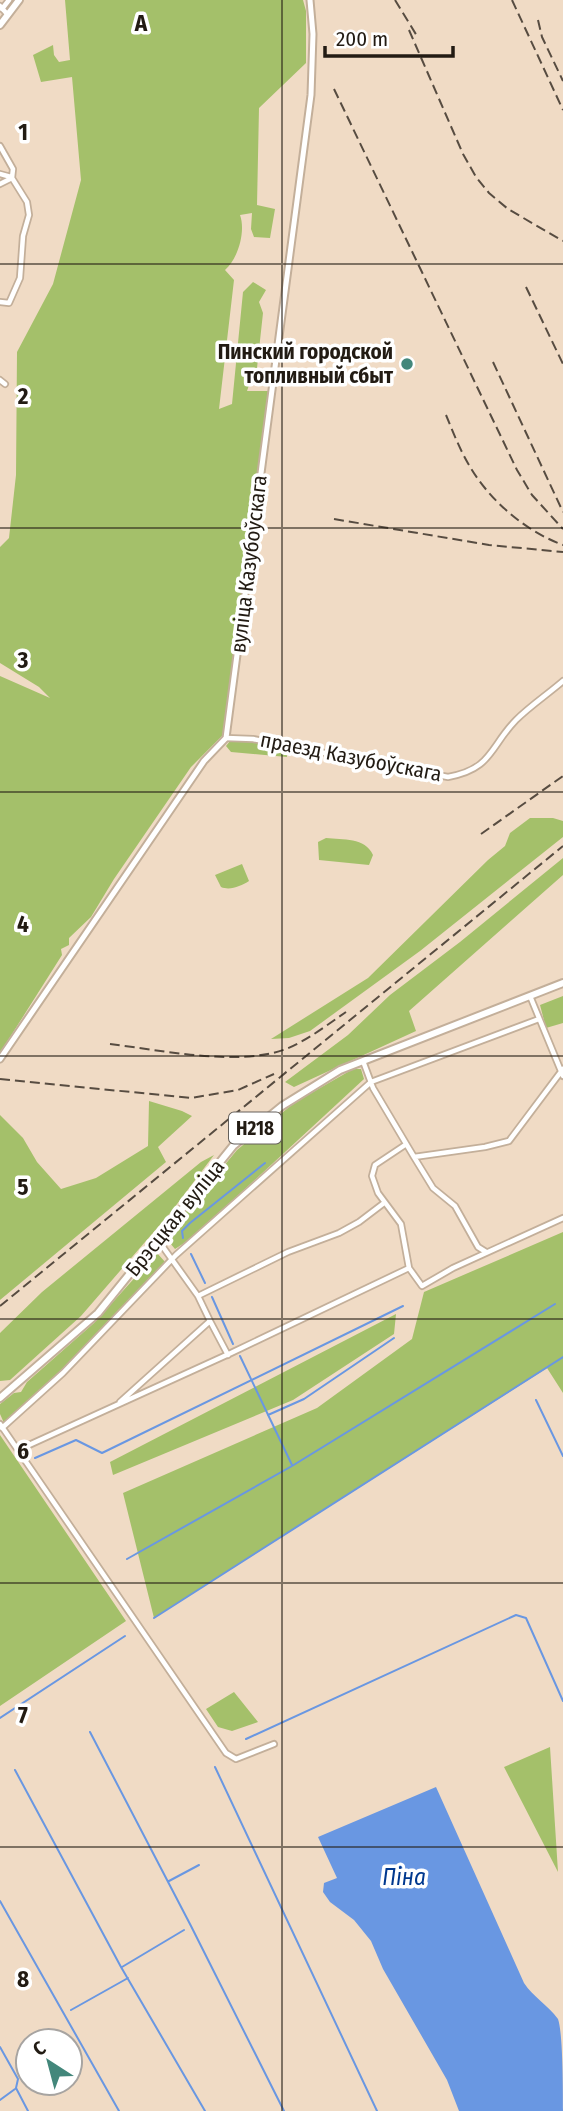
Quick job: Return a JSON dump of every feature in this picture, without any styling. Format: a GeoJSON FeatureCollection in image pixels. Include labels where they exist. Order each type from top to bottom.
{"type":"FeatureCollection","features":[{"type":"Feature","properties":{"kind":"main road"},"geometry":{"type":"LineString","coordinates":[[0,25],[19,0]]}},
{"type":"Feature","properties":{"kind":"main road","name":"Брэсцкая вуліца"},"geometry":{"type":"LineString","coordinates":[[0,1398],[98,1313],[233,1146],[293,1098],[362,1060],[563,983]]}},
{"type":"Feature","properties":{"kind":"street"},"geometry":{"type":"LineString","coordinates":[[8,15],[1,8],[9,0]]}},
{"type":"Feature","properties":{"kind":"street","name":"вуліца Казубоўскага"},"geometry":{"type":"LineString","coordinates":[[226,738],[311,94],[313,34],[310,0]]}},
{"type":"Feature","properties":{"kind":"street"},"geometry":{"type":"LineString","coordinates":[[0,146],[13,169],[12,178],[27,202],[29,215],[23,236],[20,278],[9,303],[0,302]]}},
{"type":"Feature","properties":{"kind":"street"},"geometry":{"type":"LineString","coordinates":[[0,174],[12,178]]}},
{"type":"Feature","properties":{"kind":"street"},"geometry":{"type":"LineString","coordinates":[[0,184],[12,178]]}},
{"type":"Feature","properties":{"kind":"street"},"geometry":{"type":"LineString","coordinates":[[0,380],[5,384]]}},
{"type":"Feature","properties":{"kind":"street","name":"праезд Казубоўскага"},"geometry":{"type":"LineString","coordinates":[[226,738],[253,739],[448,777],[461,775],[487,760],[518,718],[563,681]]}},
{"type":"Feature","properties":{"kind":"street"},"geometry":{"type":"LineString","coordinates":[[0,1059],[204,761],[226,738]]}},
{"type":"Feature","properties":{"kind":"street"},"geometry":{"type":"LineString","coordinates":[[414,1157],[485,1147],[509,1140],[562,1072],[530,996]]}},
{"type":"Feature","properties":{"kind":"street"},"geometry":{"type":"LineString","coordinates":[[274,1744],[236,1759],[226,1753],[1,1426],[63,1373],[172,1260],[371,1082],[539,1019]]}},
{"type":"Feature","properties":{"kind":"street"},"geometry":{"type":"LineString","coordinates":[[362,1060],[405,1145],[433,1188],[455,1206],[478,1247],[488,1252]]}},
{"type":"Feature","properties":{"kind":"street"},"geometry":{"type":"LineString","coordinates":[[405,1145],[375,1165],[372,1176],[384,1203],[401,1224],[409,1268],[422,1286],[563,1218]]}},
{"type":"Feature","properties":{"kind":"street"},"geometry":{"type":"LineString","coordinates":[[198,1296],[288,1252],[339,1233],[384,1203]]}},
{"type":"Feature","properties":{"kind":"street"},"geometry":{"type":"LineString","coordinates":[[158,1240],[198,1296],[229,1355]]}},
{"type":"Feature","properties":{"kind":"street"},"geometry":{"type":"LineString","coordinates":[[18,1450],[229,1355],[409,1268]]}},
{"type":"Feature","properties":{"kind":"street"},"geometry":{"type":"LineString","coordinates":[[117,1405],[210,1321]]}},
{"type":"Feature","properties":{"kind":"green space"},"geometry":{"type":"Polygon","coordinates":[[[65,0],[303,0],[306,11],[306,63],[259,108],[257,205],[275,209],[270,238],[254,237],[251,229],[252,213],[240,215],[240,244],[234,259],[225,270],[234,280],[219,409],[232,404],[243,292],[253,282],[266,290],[259,302],[263,313],[257,368],[247,391],[268,391],[224,734],[191,767],[91,917],[69,938],[69,945],[61,949],[62,955],[0,1053],[0,676],[50,698],[39,687],[0,663],[0,547],[9,538],[16,475],[17,352],[53,284],[81,180],[72,77],[41,82],[33,55],[53,45],[54,55],[59,62],[70,60],[65,0]]]}},
{"type":"Feature","properties":{"kind":"green space"},"geometry":{"type":"Polygon","coordinates":[[[242,740],[286,747],[287,757],[231,752],[226,746],[230,741],[242,740]]]}},
{"type":"Feature","properties":{"kind":"green space"},"geometry":{"type":"Polygon","coordinates":[[[530,818],[563,821],[563,837],[420,951],[310,1031],[289,1038],[271,1039],[368,978],[505,846],[510,833],[530,818]]]}},
{"type":"Feature","properties":{"kind":"green space"},"geometry":{"type":"Polygon","coordinates":[[[326,838],[353,840],[365,845],[373,855],[369,865],[319,860],[318,842],[326,838]]]}},
{"type":"Feature","properties":{"kind":"green space"},"geometry":{"type":"Polygon","coordinates":[[[563,858],[563,875],[409,1011],[416,1031],[294,1087],[285,1082],[348,1035],[390,995],[563,858]]]}},
{"type":"Feature","properties":{"kind":"green space"},"geometry":{"type":"Polygon","coordinates":[[[242,864],[249,881],[232,888],[221,887],[215,875],[242,864]]]}},
{"type":"Feature","properties":{"kind":"green space"},"geometry":{"type":"Polygon","coordinates":[[[563,996],[563,1023],[546,1028],[540,1005],[563,996]]]}},
{"type":"Feature","properties":{"kind":"green space"},"geometry":{"type":"Polygon","coordinates":[[[353,1069],[361,1069],[364,1079],[192,1238],[175,1249],[165,1237],[237,1150],[294,1103],[353,1069]]]}},
{"type":"Feature","properties":{"kind":"green space"},"geometry":{"type":"Polygon","coordinates":[[[149,1101],[192,1116],[158,1147],[166,1162],[0,1300],[0,1115],[23,1138],[37,1162],[61,1189],[96,1178],[148,1146],[149,1101]]]}},
{"type":"Feature","properties":{"kind":"green space"},"geometry":{"type":"Polygon","coordinates":[[[214,1155],[171,1212],[81,1316],[10,1380],[0,1381],[0,1333],[42,1292],[201,1162],[214,1155]]]}},
{"type":"Feature","properties":{"kind":"green space"},"geometry":{"type":"Polygon","coordinates":[[[563,1232],[563,1393],[547,1368],[154,1618],[123,1493],[317,1408],[412,1339],[424,1292],[563,1232]]]}},
{"type":"Feature","properties":{"kind":"green space"},"geometry":{"type":"Polygon","coordinates":[[[157,1253],[166,1263],[88,1346],[4,1423],[0,1404],[14,1393],[21,1392],[27,1382],[94,1323],[157,1253]]]}},
{"type":"Feature","properties":{"kind":"green space"},"geometry":{"type":"Polygon","coordinates":[[[396,1314],[394,1334],[293,1400],[113,1475],[110,1462],[396,1314]]]}},
{"type":"Feature","properties":{"kind":"green space"},"geometry":{"type":"Polygon","coordinates":[[[0,1435],[126,1621],[0,1706],[0,1435]]]}},
{"type":"Feature","properties":{"kind":"green space"},"geometry":{"type":"Polygon","coordinates":[[[234,1692],[258,1722],[232,1731],[218,1727],[206,1709],[234,1692]]]}},
{"type":"Feature","properties":{"kind":"green space"},"geometry":{"type":"Polygon","coordinates":[[[550,1747],[558,1872],[504,1767],[550,1747]]]}},
{"type":"Feature","properties":{"kind":"water","name":"Піна"},"geometry":{"type":"Polygon","coordinates":[[[436,1787],[524,1983],[558,2019],[562,2049],[563,2111],[459,2111],[447,2080],[383,1969],[371,1941],[354,1920],[330,1902],[323,1892],[324,1883],[337,1878],[318,1837],[436,1787]]]}},
{"type":"Feature","properties":{"kind":"waterway"},"geometry":{"type":"LineString","coordinates":[[183,1238],[182,1231],[190,1223],[265,1163]]}},
{"type":"Feature","properties":{"kind":"waterway"},"geometry":{"type":"LineString","coordinates":[[191,1254],[205,1283]]}},
{"type":"Feature","properties":{"kind":"waterway"},"geometry":{"type":"LineString","coordinates":[[212,1297],[233,1344]]}},
{"type":"Feature","properties":{"kind":"waterway"},"geometry":{"type":"LineString","coordinates":[[127,1559],[292,1466],[555,1304]]}},
{"type":"Feature","properties":{"kind":"waterway"},"geometry":{"type":"LineString","coordinates":[[35,1458],[76,1440],[102,1453],[403,1306]]}},
{"type":"Feature","properties":{"kind":"waterway"},"geometry":{"type":"LineString","coordinates":[[268,1415],[304,1399],[394,1338]]}},
{"type":"Feature","properties":{"kind":"waterway"},"geometry":{"type":"LineString","coordinates":[[240,1356],[292,1465]]}},
{"type":"Feature","properties":{"kind":"waterway"},"geometry":{"type":"LineString","coordinates":[[154,1618],[563,1357]]}},
{"type":"Feature","properties":{"kind":"waterway"},"geometry":{"type":"LineString","coordinates":[[536,1400],[563,1456]]}},
{"type":"Feature","properties":{"kind":"waterway"},"geometry":{"type":"LineString","coordinates":[[246,1739],[516,1615],[526,1618],[563,1701]]}},
{"type":"Feature","properties":{"kind":"waterway"},"geometry":{"type":"LineString","coordinates":[[0,1718],[125,1636]]}},
{"type":"Feature","properties":{"kind":"waterway"},"geometry":{"type":"LineString","coordinates":[[90,1732],[284,2111]]}},
{"type":"Feature","properties":{"kind":"waterway"},"geometry":{"type":"LineString","coordinates":[[215,1767],[377,2111]]}},
{"type":"Feature","properties":{"kind":"waterway"},"geometry":{"type":"LineString","coordinates":[[15,1770],[121,1967],[205,2111]]}},
{"type":"Feature","properties":{"kind":"waterway"},"geometry":{"type":"LineString","coordinates":[[169,1881],[199,1865]]}},
{"type":"Feature","properties":{"kind":"waterway"},"geometry":{"type":"LineString","coordinates":[[0,1901],[119,2111]]}},
{"type":"Feature","properties":{"kind":"waterway"},"geometry":{"type":"LineString","coordinates":[[122,1967],[184,1930]]}},
{"type":"Feature","properties":{"kind":"waterway"},"geometry":{"type":"LineString","coordinates":[[71,2010],[128,1978]]}},
{"type":"Feature","properties":{"kind":"waterway"},"geometry":{"type":"LineString","coordinates":[[0,2047],[18,2079],[16,2088],[28,2111]]}},
{"type":"Feature","properties":{"kind":"waterway"},"geometry":{"type":"LineString","coordinates":[[0,2100],[14,2090]]}},
{"type":"Feature","properties":{"kind":"railway"},"geometry":{"type":"LineString","coordinates":[[395,0],[417,36]]}},
{"type":"Feature","properties":{"kind":"railway"},"geometry":{"type":"LineString","coordinates":[[512,0],[563,110]]}},
{"type":"Feature","properties":{"kind":"railway"},"geometry":{"type":"LineString","coordinates":[[538,20],[542,37],[563,81]]}},
{"type":"Feature","properties":{"kind":"railway"},"geometry":{"type":"LineString","coordinates":[[409,30],[463,154],[476,177],[489,193],[508,209],[563,241]]}},
{"type":"Feature","properties":{"kind":"railway"},"geometry":{"type":"LineString","coordinates":[[334,89],[517,470],[532,495],[563,529]]}},
{"type":"Feature","properties":{"kind":"railway"},"geometry":{"type":"LineString","coordinates":[[526,287],[563,364]]}},
{"type":"Feature","properties":{"kind":"railway"},"geometry":{"type":"LineString","coordinates":[[493,362],[563,512]]}},
{"type":"Feature","properties":{"kind":"railway"},"geometry":{"type":"LineString","coordinates":[[446,415],[466,459],[487,490],[522,523],[563,545]]}},
{"type":"Feature","properties":{"kind":"railway"},"geometry":{"type":"LineString","coordinates":[[334,519],[489,545],[563,552]]}},
{"type":"Feature","properties":{"kind":"railway"},"geometry":{"type":"LineString","coordinates":[[481,834],[563,776]]}},
{"type":"Feature","properties":{"kind":"railway"},"geometry":{"type":"LineString","coordinates":[[0,1306],[563,846]]}},
{"type":"Feature","properties":{"kind":"railway"},"geometry":{"type":"LineString","coordinates":[[110,1044],[199,1056],[245,1057],[286,1049],[346,1012]]}},
{"type":"Feature","properties":{"kind":"railway"},"geometry":{"type":"LineString","coordinates":[[0,1079],[191,1098],[238,1090],[274,1074]]}},
{"type":"Feature","properties":{"kind":"place","name":"Пинский городской топливный сбыт"},"geometry":{"type":"Point","coordinates":[407,364]}}]}
